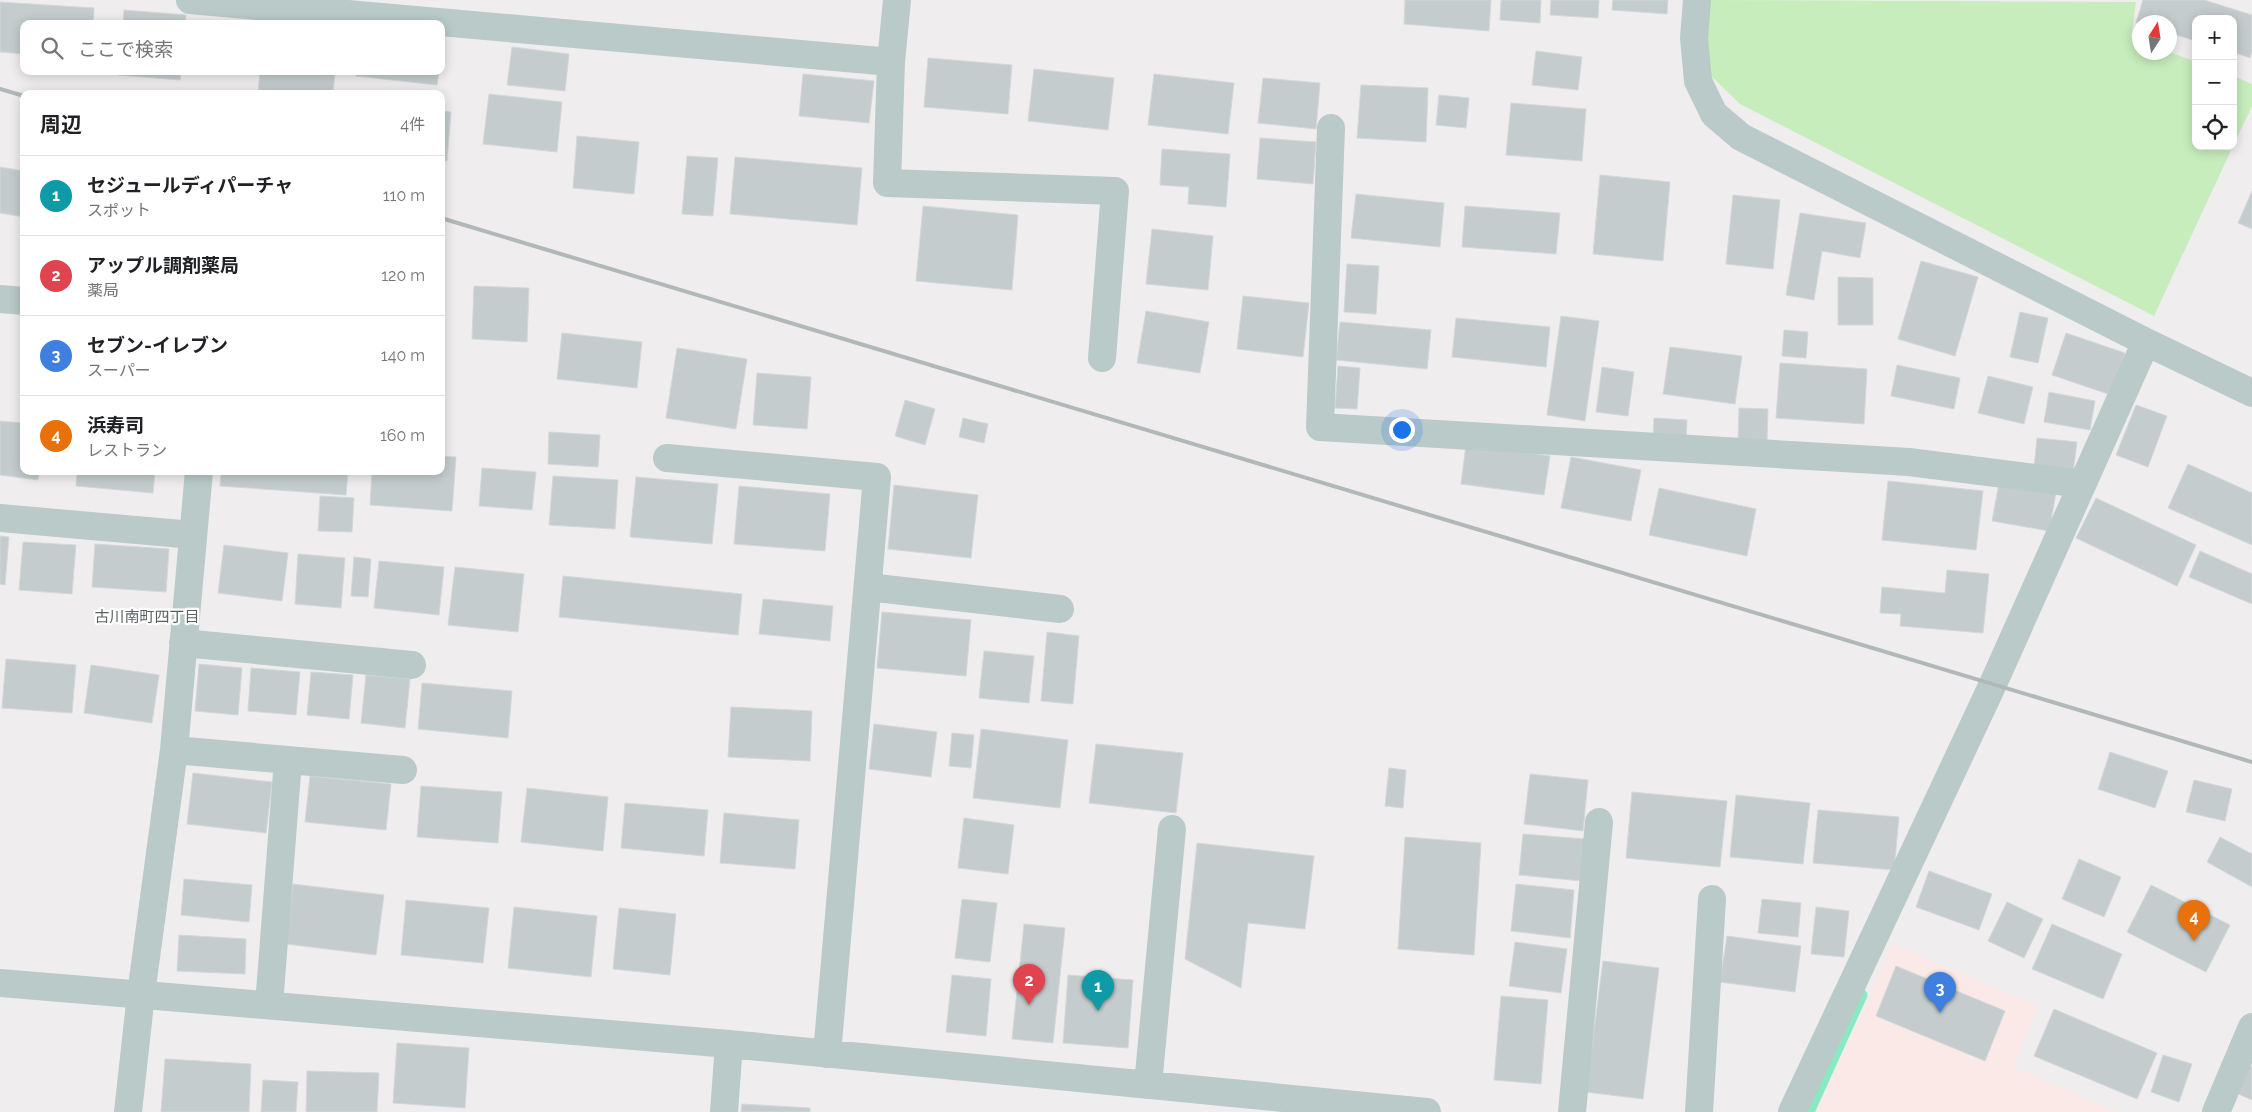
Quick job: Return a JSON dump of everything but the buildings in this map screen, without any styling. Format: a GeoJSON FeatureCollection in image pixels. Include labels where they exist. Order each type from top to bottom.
{"type":"FeatureCollection","features":[{"type":"Feature","properties":{"kind":"street"},"geometry":{"type":"LineString","coordinates":[[190,0],[236,2],[432,20]]}},
{"type":"Feature","properties":{"kind":"street"},"geometry":{"type":"LineString","coordinates":[[897,0],[891,62],[888,183],[1115,191],[1102,358]]}},
{"type":"Feature","properties":{"kind":"street"},"geometry":{"type":"LineString","coordinates":[[1697,0],[1694,38],[1698,81],[1714,114],[1741,137],[2146,342],[2252,393]]}},
{"type":"Feature","properties":{"kind":"street"},"geometry":{"type":"LineString","coordinates":[[445,21],[891,62]]}},
{"type":"Feature","properties":{"kind":"street"},"geometry":{"type":"LineString","coordinates":[[1331,128],[1320,428],[1909,462],[2082,484]]}},
{"type":"Feature","properties":{"kind":"street"},"geometry":{"type":"LineString","coordinates":[[0,300],[20,302]]}},
{"type":"Feature","properties":{"kind":"street"},"geometry":{"type":"LineString","coordinates":[[1792,1112],[1989,693],[2146,342]]}},
{"type":"Feature","properties":{"kind":"street"},"geometry":{"type":"LineString","coordinates":[[667,458],[877,477],[827,1054]]}},
{"type":"Feature","properties":{"kind":"street"},"geometry":{"type":"LineString","coordinates":[[128,1112],[140,994],[174,750],[199,475]]}},
{"type":"Feature","properties":{"kind":"street"},"geometry":{"type":"LineString","coordinates":[[0,518],[193,535]]}},
{"type":"Feature","properties":{"kind":"street"},"geometry":{"type":"LineString","coordinates":[[868,587],[1060,609]]}},
{"type":"Feature","properties":{"kind":"street"},"geometry":{"type":"LineString","coordinates":[[183,643],[412,665]]}},
{"type":"Feature","properties":{"kind":"street"},"geometry":{"type":"LineString","coordinates":[[174,750],[403,770]]}},
{"type":"Feature","properties":{"kind":"street"},"geometry":{"type":"LineString","coordinates":[[269,1005],[288,760]]}},
{"type":"Feature","properties":{"kind":"street"},"geometry":{"type":"LineString","coordinates":[[1572,1112],[1599,822]]}},
{"type":"Feature","properties":{"kind":"street"},"geometry":{"type":"LineString","coordinates":[[1148,1085],[1172,829]]}},
{"type":"Feature","properties":{"kind":"street"},"geometry":{"type":"LineString","coordinates":[[1699,1112],[1712,898]]}},
{"type":"Feature","properties":{"kind":"street"},"geometry":{"type":"LineString","coordinates":[[0,983],[730,1044],[1427,1112]]}},
{"type":"Feature","properties":{"kind":"street"},"geometry":{"type":"LineString","coordinates":[[2216,1112],[2252,1027]]}},
{"type":"Feature","properties":{"kind":"street"},"geometry":{"type":"LineString","coordinates":[[724,1112],[730,1044]]}},
{"type":"Feature","properties":{"kind":"shaded area"},"geometry":{"type":"Polygon","coordinates":[[[1893,944],[2038,1006],[2013,1067],[2118,1112],[1816,1112],[1893,944]]]}},
{"type":"Feature","properties":{"kind":"green space"},"geometry":{"type":"Polygon","coordinates":[[[1703,0],[2136,2],[2134,15],[2132,15],[2132,60],[2177,60],[2177,55],[2192,60],[2192,150],[2231,150],[2154,316],[1740,104],[1707,72],[1703,0]]]}},
{"type":"Feature","properties":{"kind":"green space"},"geometry":{"type":"Polygon","coordinates":[[[2237,78],[2252,84],[2252,106],[2237,138],[2237,78]]]}},
{"type":"Feature","properties":{"kind":"waterway"},"geometry":{"type":"LineString","coordinates":[[1809,1112],[1862,995]]}},
{"type":"Feature","properties":{"kind":"railway"},"geometry":{"type":"LineString","coordinates":[[0,89],[20,95]]}},
{"type":"Feature","properties":{"kind":"railway"},"geometry":{"type":"LineString","coordinates":[[445,219],[2252,762]]}},
{"type":"Feature","properties":{"kind":"place","name":"浜寿司"},"geometry":{"type":"Point","coordinates":[2194,941]}},
{"type":"Feature","properties":{"kind":"place","name":"アップル調剤薬局"},"geometry":{"type":"Point","coordinates":[1029,1005]}},
{"type":"Feature","properties":{"kind":"place","name":"セジュールディパーチャ"},"geometry":{"type":"Point","coordinates":[1098,1011]}},
{"type":"Feature","properties":{"kind":"place","name":"セブン-イレブン"},"geometry":{"type":"Point","coordinates":[1940,1013]}},
{"type":"Feature","properties":{"kind":"district","name":"古川南町四丁目"},"geometry":{"type":"Point","coordinates":[147,617]}}]}
